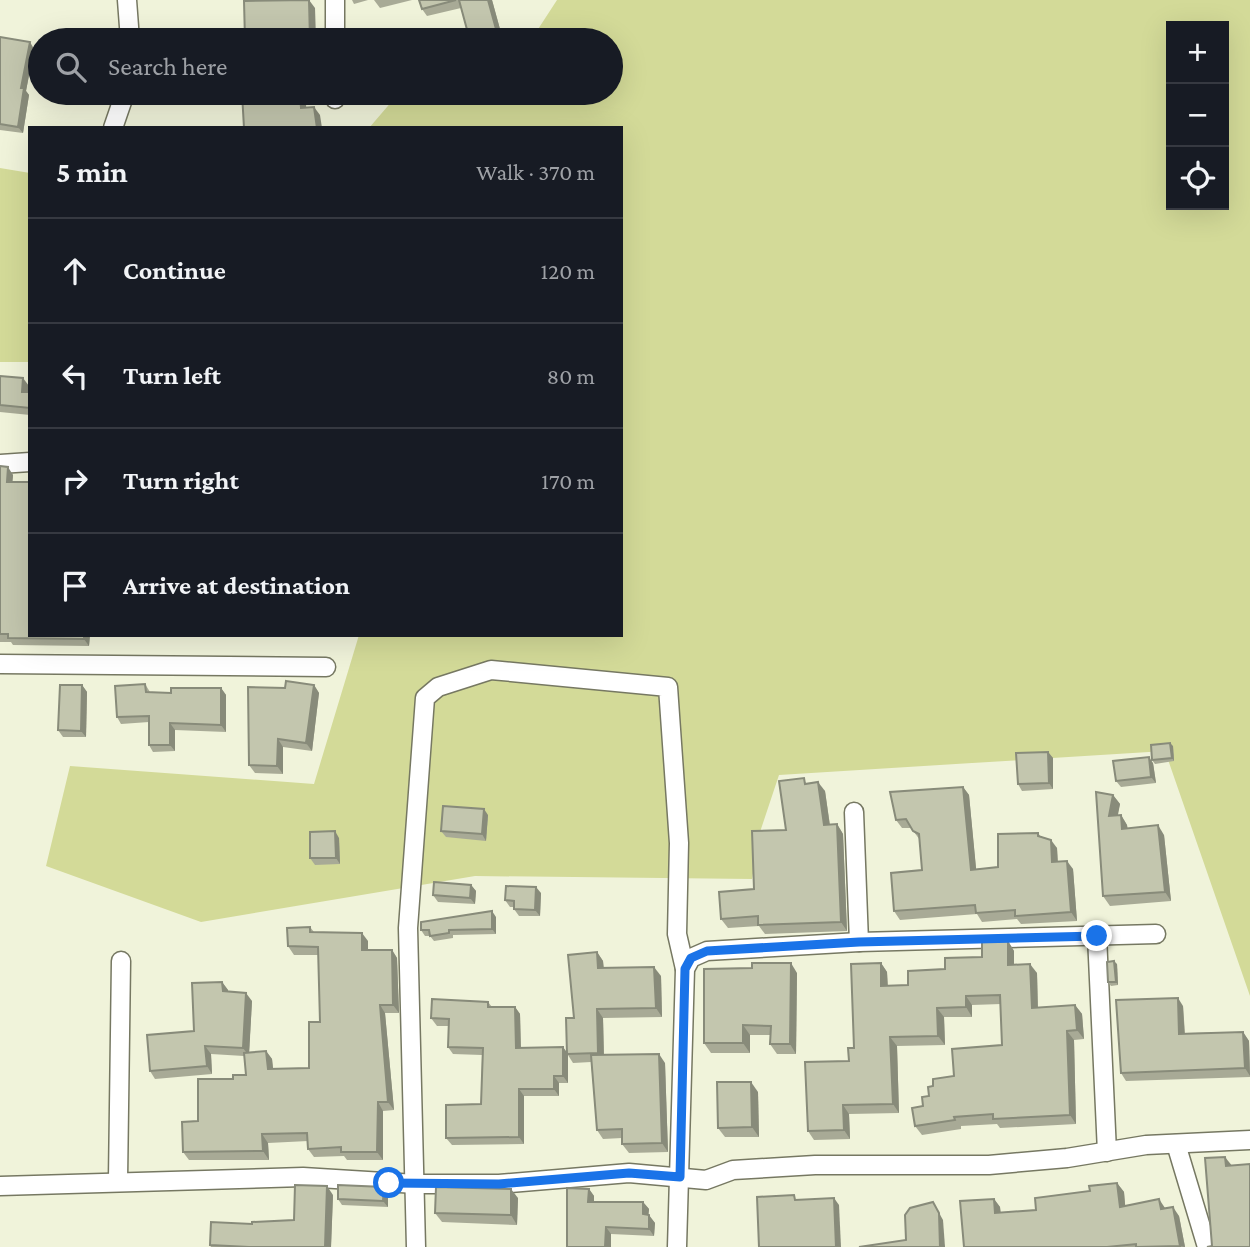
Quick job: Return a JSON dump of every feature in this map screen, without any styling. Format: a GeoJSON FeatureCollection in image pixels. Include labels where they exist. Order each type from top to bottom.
{"type":"FeatureCollection","features":[{"type":"Feature","properties":{"kind":"street"},"geometry":{"type":"LineString","coordinates":[[127,0],[129,28]]}},
{"type":"Feature","properties":{"kind":"street"},"geometry":{"type":"LineString","coordinates":[[335,0],[335,28]]}},
{"type":"Feature","properties":{"kind":"street"},"geometry":{"type":"LineString","coordinates":[[114,126],[121,105]]}},
{"type":"Feature","properties":{"kind":"street"},"geometry":{"type":"LineString","coordinates":[[0,464],[28,462]]}},
{"type":"Feature","properties":{"kind":"street"},"geometry":{"type":"LineString","coordinates":[[0,664],[326,667]]}},
{"type":"Feature","properties":{"kind":"street"},"geometry":{"type":"LineString","coordinates":[[416,1247],[408,928],[425,698],[438,687],[491,670],[668,687],[679,843],[677,933],[685,969],[677,1247]]}},
{"type":"Feature","properties":{"kind":"street"},"geometry":{"type":"LineString","coordinates":[[854,812],[859,942]]}},
{"type":"Feature","properties":{"kind":"street"},"geometry":{"type":"LineString","coordinates":[[685,969],[691,958],[707,951],[859,942],[1156,934]]}},
{"type":"Feature","properties":{"kind":"street"},"geometry":{"type":"LineString","coordinates":[[1097,936],[1107,1152]]}},
{"type":"Feature","properties":{"kind":"street"},"geometry":{"type":"LineString","coordinates":[[118,1180],[121,961]]}},
{"type":"Feature","properties":{"kind":"street"},"geometry":{"type":"LineString","coordinates":[[0,1186],[118,1180],[303,1177],[416,1184],[499,1184],[629,1173],[706,1180],[733,1170],[815,1166],[989,1165],[1176,1144],[1250,1140]]}},
{"type":"Feature","properties":{"kind":"street"},"geometry":{"type":"LineString","coordinates":[[1176,1144],[1208,1247]]}},
{"type":"Feature","properties":{"kind":"green space"},"geometry":{"type":"Polygon","coordinates":[[[557,0],[1250,0],[1250,996],[1165,751],[779,775],[760,832],[752,879],[475,876],[201,922],[46,866],[70,766],[314,784],[358,637],[623,637],[623,126],[371,126],[389,105],[623,105],[623,28],[539,28],[557,0]]]}},
{"type":"Feature","properties":{"kind":"green space"},"geometry":{"type":"Polygon","coordinates":[[[0,168],[28,173],[28,362],[0,362],[0,168]]]}},
{"type":"Feature","properties":{"kind":"building"},"geometry":{"type":"Polygon","coordinates":[[[309,0],[310,28],[245,28],[244,1],[309,0]]]}},
{"type":"Feature","properties":{"kind":"building"},"geometry":{"type":"Polygon","coordinates":[[[419,0],[456,0],[422,9],[419,0]]]}},
{"type":"Feature","properties":{"kind":"building"},"geometry":{"type":"Polygon","coordinates":[[[459,0],[488,0],[496,28],[467,28],[459,0]]]}},
{"type":"Feature","properties":{"kind":"building"},"geometry":{"type":"Polygon","coordinates":[[[0,37],[28,42],[28,52],[21,88],[24,88],[18,127],[0,124],[0,37]]]}},
{"type":"Feature","properties":{"kind":"building"},"geometry":{"type":"Polygon","coordinates":[[[243,105],[314,107],[317,126],[244,126],[243,105]]]}},
{"type":"Feature","properties":{"kind":"building"},"geometry":{"type":"Polygon","coordinates":[[[0,376],[23,378],[22,392],[28,392],[28,408],[0,405],[0,376]]]}},
{"type":"Feature","properties":{"kind":"building"},"geometry":{"type":"Polygon","coordinates":[[[0,466],[8,467],[7,482],[28,482],[28,637],[84,639],[8,638],[8,634],[0,634],[0,466]]]}},
{"type":"Feature","properties":{"kind":"building"},"geometry":{"type":"Polygon","coordinates":[[[286,681],[314,685],[306,743],[278,739],[277,766],[249,765],[248,687],[285,688],[286,681]]]}},
{"type":"Feature","properties":{"kind":"building"},"geometry":{"type":"Polygon","coordinates":[[[145,684],[146,692],[171,693],[171,688],[221,688],[221,725],[170,723],[170,745],[149,745],[149,716],[117,717],[115,686],[145,684]]]}},
{"type":"Feature","properties":{"kind":"building"},"geometry":{"type":"Polygon","coordinates":[[[60,685],[82,685],[81,731],[58,730],[60,685]]]}},
{"type":"Feature","properties":{"kind":"building"},"geometry":{"type":"Polygon","coordinates":[[[1170,743],[1172,758],[1152,760],[1151,745],[1170,743]]]}},
{"type":"Feature","properties":{"kind":"building"},"geometry":{"type":"Polygon","coordinates":[[[1048,752],[1049,783],[1018,784],[1016,753],[1048,752]]]}},
{"type":"Feature","properties":{"kind":"building"},"geometry":{"type":"Polygon","coordinates":[[[1149,757],[1151,777],[1116,781],[1113,761],[1149,757]]]}},
{"type":"Feature","properties":{"kind":"building"},"geometry":{"type":"Polygon","coordinates":[[[804,778],[805,784],[818,782],[824,825],[837,824],[841,922],[758,925],[758,916],[721,919],[719,892],[754,889],[752,831],[786,830],[779,781],[804,778]]]}},
{"type":"Feature","properties":{"kind":"building"},"geometry":{"type":"Polygon","coordinates":[[[963,787],[971,870],[998,867],[998,834],[1038,833],[1038,836],[1051,840],[1052,862],[1067,861],[1071,912],[1015,916],[1015,910],[976,913],[975,905],[894,911],[891,873],[922,870],[919,834],[913,831],[906,819],[896,820],[890,792],[963,787]]]}},
{"type":"Feature","properties":{"kind":"building"},"geometry":{"type":"Polygon","coordinates":[[[1096,792],[1113,795],[1109,816],[1121,815],[1122,829],[1158,825],[1165,892],[1103,896],[1096,792]]]}},
{"type":"Feature","properties":{"kind":"building"},"geometry":{"type":"Polygon","coordinates":[[[443,806],[484,809],[482,834],[441,831],[443,806]]]}},
{"type":"Feature","properties":{"kind":"building"},"geometry":{"type":"Polygon","coordinates":[[[335,831],[336,858],[310,858],[310,832],[335,831]]]}},
{"type":"Feature","properties":{"kind":"building"},"geometry":{"type":"Polygon","coordinates":[[[434,882],[471,885],[470,898],[433,895],[434,882]]]}},
{"type":"Feature","properties":{"kind":"building"},"geometry":{"type":"Polygon","coordinates":[[[506,886],[536,887],[535,910],[514,909],[514,901],[505,900],[506,886]]]}},
{"type":"Feature","properties":{"kind":"building"},"geometry":{"type":"Polygon","coordinates":[[[492,911],[492,929],[449,930],[449,933],[430,936],[429,930],[421,930],[421,922],[492,911]]]}},
{"type":"Feature","properties":{"kind":"building"},"geometry":{"type":"Polygon","coordinates":[[[310,927],[310,932],[362,933],[362,950],[392,950],[393,1005],[380,1005],[388,1102],[378,1102],[377,1152],[341,1152],[341,1147],[308,1149],[307,1133],[262,1134],[263,1151],[183,1152],[182,1122],[198,1121],[198,1079],[233,1079],[233,1075],[246,1075],[244,1053],[266,1051],[268,1069],[309,1068],[309,1022],[320,1022],[318,947],[288,946],[287,928],[310,927]]]}},
{"type":"Feature","properties":{"kind":"building"},"geometry":{"type":"Polygon","coordinates":[[[1008,941],[1008,965],[1030,964],[1032,1008],[1075,1005],[1077,1030],[1067,1031],[1070,1115],[993,1119],[993,1114],[954,1117],[955,1120],[915,1126],[912,1108],[923,1106],[922,1097],[929,1096],[928,1087],[933,1086],[933,1079],[954,1076],[952,1049],[1002,1045],[1000,995],[966,996],[966,1007],[937,1008],[938,1036],[890,1037],[893,1104],[843,1105],[844,1130],[808,1131],[805,1062],[849,1061],[848,1048],[854,1048],[851,964],[881,963],[881,986],[908,985],[908,971],[945,969],[945,958],[982,957],[982,942],[1008,941]]]}},
{"type":"Feature","properties":{"kind":"building"},"geometry":{"type":"Polygon","coordinates":[[[597,952],[598,968],[654,967],[656,1008],[597,1009],[598,1053],[567,1054],[566,1018],[574,1018],[568,955],[597,952]]]}},
{"type":"Feature","properties":{"kind":"building"},"geometry":{"type":"Polygon","coordinates":[[[1114,961],[1116,982],[1108,982],[1107,962],[1114,961]]]}},
{"type":"Feature","properties":{"kind":"building"},"geometry":{"type":"Polygon","coordinates":[[[752,963],[791,963],[790,1044],[770,1044],[771,1026],[743,1025],[743,1043],[704,1043],[704,969],[752,968],[752,963]]]}},
{"type":"Feature","properties":{"kind":"building"},"geometry":{"type":"Polygon","coordinates":[[[222,982],[223,991],[246,993],[243,1048],[205,1046],[207,1066],[150,1071],[147,1035],[194,1031],[192,983],[222,982]]]}},
{"type":"Feature","properties":{"kind":"building"},"geometry":{"type":"Polygon","coordinates":[[[1178,998],[1179,1034],[1243,1032],[1245,1068],[1121,1073],[1116,1000],[1178,998]]]}},
{"type":"Feature","properties":{"kind":"building"},"geometry":{"type":"Polygon","coordinates":[[[432,999],[488,1002],[488,1007],[515,1007],[516,1048],[563,1047],[563,1076],[554,1076],[554,1089],[519,1089],[519,1137],[446,1138],[446,1105],[481,1104],[483,1048],[448,1047],[449,1019],[431,1018],[432,999]]]}},
{"type":"Feature","properties":{"kind":"building"},"geometry":{"type":"Polygon","coordinates":[[[659,1054],[662,1143],[622,1144],[622,1129],[597,1130],[591,1055],[659,1054]]]}},
{"type":"Feature","properties":{"kind":"building"},"geometry":{"type":"Polygon","coordinates":[[[717,1082],[751,1082],[752,1127],[718,1128],[717,1082]]]}},
{"type":"Feature","properties":{"kind":"building"},"geometry":{"type":"Polygon","coordinates":[[[1225,1157],[1226,1166],[1250,1164],[1250,1247],[1207,1247],[1212,1246],[1205,1158],[1225,1157]]]}},
{"type":"Feature","properties":{"kind":"building"},"geometry":{"type":"Polygon","coordinates":[[[1117,1183],[1120,1207],[1159,1199],[1161,1209],[1173,1207],[1180,1246],[1136,1247],[1136,1244],[1107,1247],[964,1247],[960,1201],[994,1199],[995,1213],[1036,1210],[1035,1198],[1090,1191],[1089,1186],[1117,1183]]]}},
{"type":"Feature","properties":{"kind":"building"},"geometry":{"type":"Polygon","coordinates":[[[295,1185],[327,1186],[325,1247],[210,1245],[211,1222],[252,1224],[294,1220],[295,1185]]]}},
{"type":"Feature","properties":{"kind":"building"},"geometry":{"type":"Polygon","coordinates":[[[338,1185],[384,1187],[383,1201],[338,1199],[338,1185]]]}},
{"type":"Feature","properties":{"kind":"building"},"geometry":{"type":"Polygon","coordinates":[[[436,1187],[511,1189],[511,1215],[435,1213],[436,1187]]]}},
{"type":"Feature","properties":{"kind":"building"},"geometry":{"type":"Polygon","coordinates":[[[567,1188],[589,1189],[588,1202],[643,1202],[643,1214],[649,1215],[649,1229],[606,1227],[605,1247],[567,1247],[567,1188]]]}},
{"type":"Feature","properties":{"kind":"building"},"geometry":{"type":"Polygon","coordinates":[[[794,1195],[795,1200],[834,1198],[836,1247],[759,1247],[757,1197],[794,1195]]]}},
{"type":"Feature","properties":{"kind":"building"},"geometry":{"type":"Polygon","coordinates":[[[933,1202],[939,1213],[940,1247],[859,1247],[906,1240],[905,1215],[910,1208],[933,1202]]]}},
{"type":"Feature","properties":{"kind":"route"},"geometry":{"type":"LineString","coordinates":[[389,1183],[499,1184],[629,1173],[680,1177],[685,969],[691,958],[707,951],[859,942],[1097,936]]}}]}
